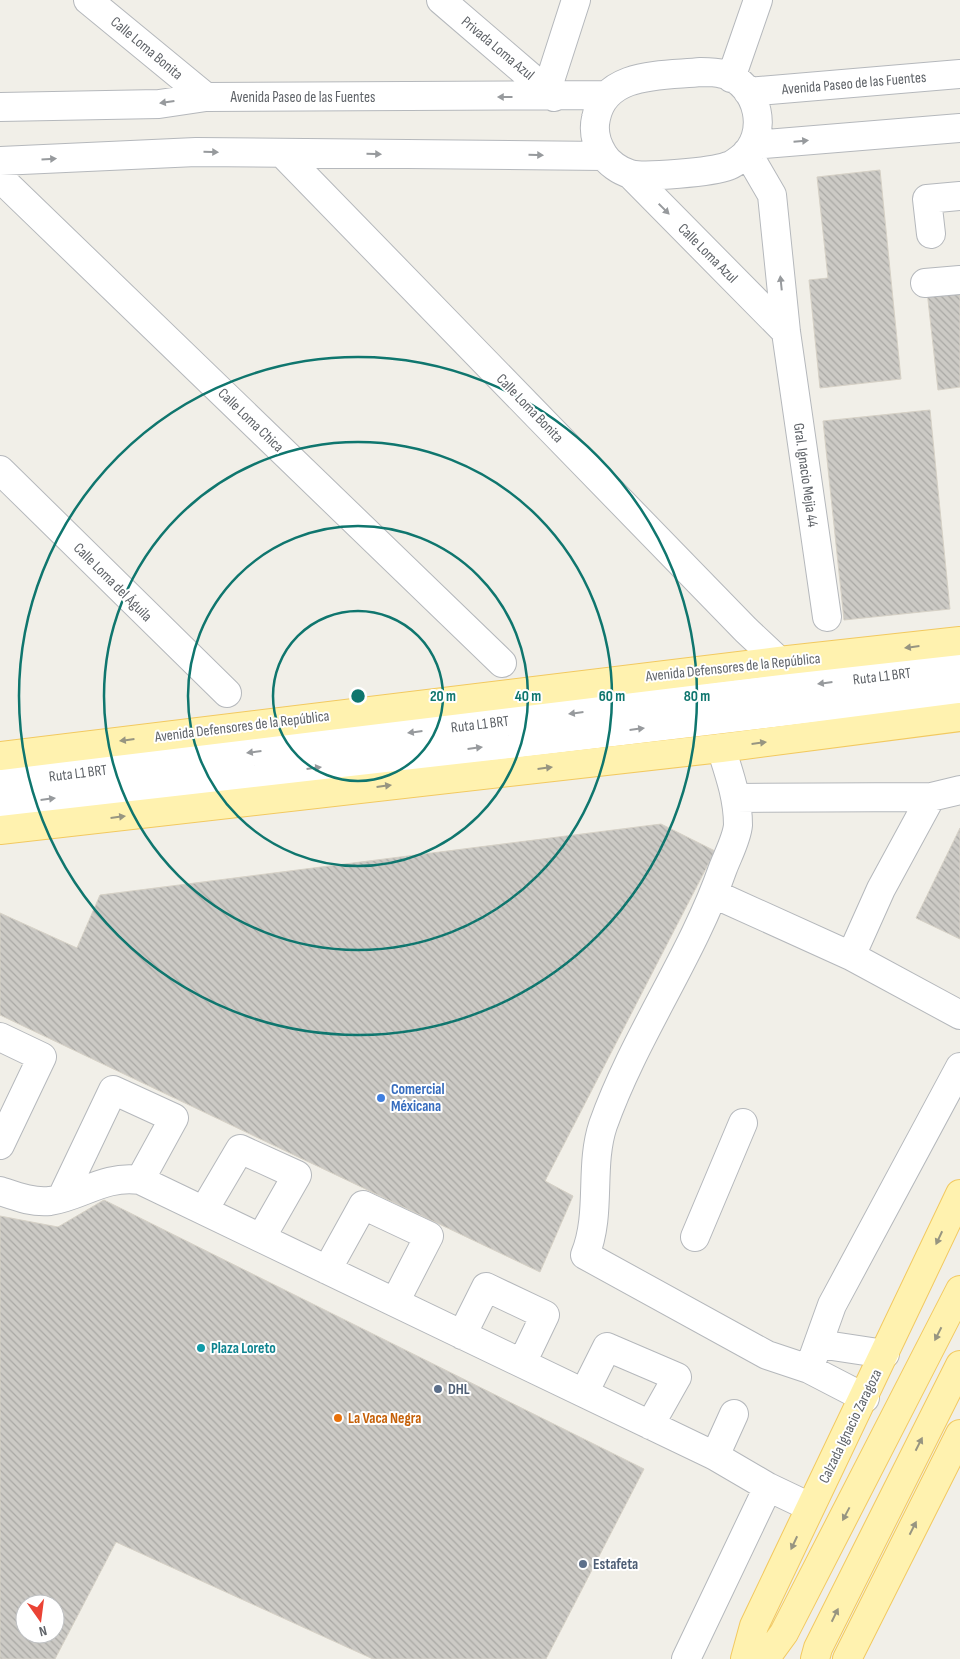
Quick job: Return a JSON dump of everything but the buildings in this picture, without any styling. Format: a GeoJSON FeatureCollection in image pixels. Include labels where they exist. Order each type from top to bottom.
{"type":"FeatureCollection","features":[{"type":"Feature","properties":{"kind":"main road","name":"Avenida Defensores de la República"},"geometry":{"type":"LineString","coordinates":[[0,756],[779,661],[960,641]]}},
{"type":"Feature","properties":{"kind":"main road"},"geometry":{"type":"LineString","coordinates":[[0,830],[721,748],[960,716]]}},
{"type":"Feature","properties":{"kind":"main road","name":"Calzada Ignacio Zaragoza"},"geometry":{"type":"LineString","coordinates":[[745,1659],[754,1626],[810,1507],[865,1398],[960,1194]]}},
{"type":"Feature","properties":{"kind":"main road"},"geometry":{"type":"LineString","coordinates":[[766,1659],[784,1633],[960,1290]]}},
{"type":"Feature","properties":{"kind":"main road"},"geometry":{"type":"LineString","coordinates":[[815,1659],[818,1648],[960,1365]]}},
{"type":"Feature","properties":{"kind":"main road"},"geometry":{"type":"LineString","coordinates":[[847,1659],[960,1434]]}},
{"type":"Feature","properties":{"kind":"street","name":"Calle Loma Bonita"},"geometry":{"type":"LineString","coordinates":[[88,0],[206,97]]}},
{"type":"Feature","properties":{"kind":"street","name":"Privada Loma Azul"},"geometry":{"type":"LineString","coordinates":[[441,0],[551,93]]}},
{"type":"Feature","properties":{"kind":"street"},"geometry":{"type":"LineString","coordinates":[[551,93],[576,0]]}},
{"type":"Feature","properties":{"kind":"street"},"geometry":{"type":"LineString","coordinates":[[740,85],[758,0]]}},
{"type":"Feature","properties":{"kind":"street"},"geometry":{"type":"LineString","coordinates":[[701,72],[724,74],[740,85],[758,115],[758,130],[750,149],[728,166],[713,170],[630,174],[615,167],[604,156],[596,141],[594,125],[597,110],[606,95],[618,85],[634,79],[701,72]]}},
{"type":"Feature","properties":{"kind":"street","name":"Avenida Paseo de las Fuentes"},"geometry":{"type":"LineString","coordinates":[[740,85],[960,74]]}},
{"type":"Feature","properties":{"kind":"street","name":"Avenida Paseo de las Fuentes"},"geometry":{"type":"LineString","coordinates":[[0,107],[159,104],[206,97],[551,93],[606,95]]}},
{"type":"Feature","properties":{"kind":"street"},"geometry":{"type":"LineString","coordinates":[[750,149],[960,128]]}},
{"type":"Feature","properties":{"kind":"street","name":"Gral. Ignacio Mejia 44"},"geometry":{"type":"LineString","coordinates":[[750,149],[772,195],[786,332],[827,618]]}},
{"type":"Feature","properties":{"kind":"street"},"geometry":{"type":"LineString","coordinates":[[0,161],[196,152],[604,156]]}},
{"type":"Feature","properties":{"kind":"street","name":"Calle Loma Bonita"},"geometry":{"type":"LineString","coordinates":[[282,153],[739,623],[779,661]]}},
{"type":"Feature","properties":{"kind":"street","name":"Calle Loma Azul"},"geometry":{"type":"LineString","coordinates":[[630,174],[786,332]]}},
{"type":"Feature","properties":{"kind":"street","name":"Calle Loma Chica"},"geometry":{"type":"LineString","coordinates":[[0,178],[502,663]]}},
{"type":"Feature","properties":{"kind":"street"},"geometry":{"type":"LineString","coordinates":[[931,234],[927,200],[960,196]]}},
{"type":"Feature","properties":{"kind":"street"},"geometry":{"type":"LineString","coordinates":[[925,283],[960,280]]}},
{"type":"Feature","properties":{"kind":"street","name":"Calle Loma del Águila"},"geometry":{"type":"LineString","coordinates":[[0,470],[227,693]]}},
{"type":"Feature","properties":{"kind":"street","name":"Ruta L1 BRT"},"geometry":{"type":"LineString","coordinates":[[0,782],[960,667]]}},
{"type":"Feature","properties":{"kind":"street","name":"Ruta L1 BRT"},"geometry":{"type":"LineString","coordinates":[[0,805],[960,691]]}},
{"type":"Feature","properties":{"kind":"street"},"geometry":{"type":"LineString","coordinates":[[721,748],[736,798],[738,827],[714,894],[626,1072],[603,1126],[595,1164],[593,1227],[585,1255],[767,1355],[809,1369],[865,1398]]}},
{"type":"Feature","properties":{"kind":"street"},"geometry":{"type":"LineString","coordinates":[[736,798],[931,797],[960,790]]}},
{"type":"Feature","properties":{"kind":"street"},"geometry":{"type":"LineString","coordinates":[[851,956],[880,889],[931,797]]}},
{"type":"Feature","properties":{"kind":"street"},"geometry":{"type":"LineString","coordinates":[[714,894],[851,956],[960,1015]]}},
{"type":"Feature","properties":{"kind":"street"},"geometry":{"type":"LineString","coordinates":[[0,1037],[42,1057],[0,1145]]}},
{"type":"Feature","properties":{"kind":"street"},"geometry":{"type":"LineString","coordinates":[[809,1369],[832,1305],[960,1068]]}},
{"type":"Feature","properties":{"kind":"street"},"geometry":{"type":"LineString","coordinates":[[62,1197],[113,1090],[174,1118],[140,1180]]}},
{"type":"Feature","properties":{"kind":"street"},"geometry":{"type":"LineString","coordinates":[[695,1238],[743,1124]]}},
{"type":"Feature","properties":{"kind":"street"},"geometry":{"type":"LineString","coordinates":[[204,1210],[240,1149],[297,1175],[261,1238]]}},
{"type":"Feature","properties":{"kind":"street"},"geometry":{"type":"LineString","coordinates":[[0,1191],[31,1200],[49,1201],[113,1179],[140,1180],[715,1456],[768,1487],[810,1507]]}},
{"type":"Feature","properties":{"kind":"street"},"geometry":{"type":"LineString","coordinates":[[327,1270],[362,1205],[429,1236],[396,1302]]}},
{"type":"Feature","properties":{"kind":"street"},"geometry":{"type":"LineString","coordinates":[[462,1335],[486,1286],[545,1315],[522,1363]]}},
{"type":"Feature","properties":{"kind":"street"},"geometry":{"type":"LineString","coordinates":[[819,1344],[885,1354]]}},
{"type":"Feature","properties":{"kind":"street"},"geometry":{"type":"LineString","coordinates":[[584,1393],[607,1347],[677,1377],[650,1425]]}},
{"type":"Feature","properties":{"kind":"street"},"geometry":{"type":"LineString","coordinates":[[715,1456],[734,1414]]}},
{"type":"Feature","properties":{"kind":"street"},"geometry":{"type":"LineString","coordinates":[[686,1659],[768,1487]]}},
{"type":"Feature","properties":{"kind":"place","name":"Comercial Méxicana"},"geometry":{"type":"Point","coordinates":[381,1098]}},
{"type":"Feature","properties":{"kind":"place","name":"Plaza Loreto"},"geometry":{"type":"Point","coordinates":[201,1348]}},
{"type":"Feature","properties":{"kind":"place","name":"DHL"},"geometry":{"type":"Point","coordinates":[438,1389]}},
{"type":"Feature","properties":{"kind":"place","name":"La Vaca Negra"},"geometry":{"type":"Point","coordinates":[338,1418]}},
{"type":"Feature","properties":{"kind":"place","name":"Estafeta"},"geometry":{"type":"Point","coordinates":[583,1564]}}]}
